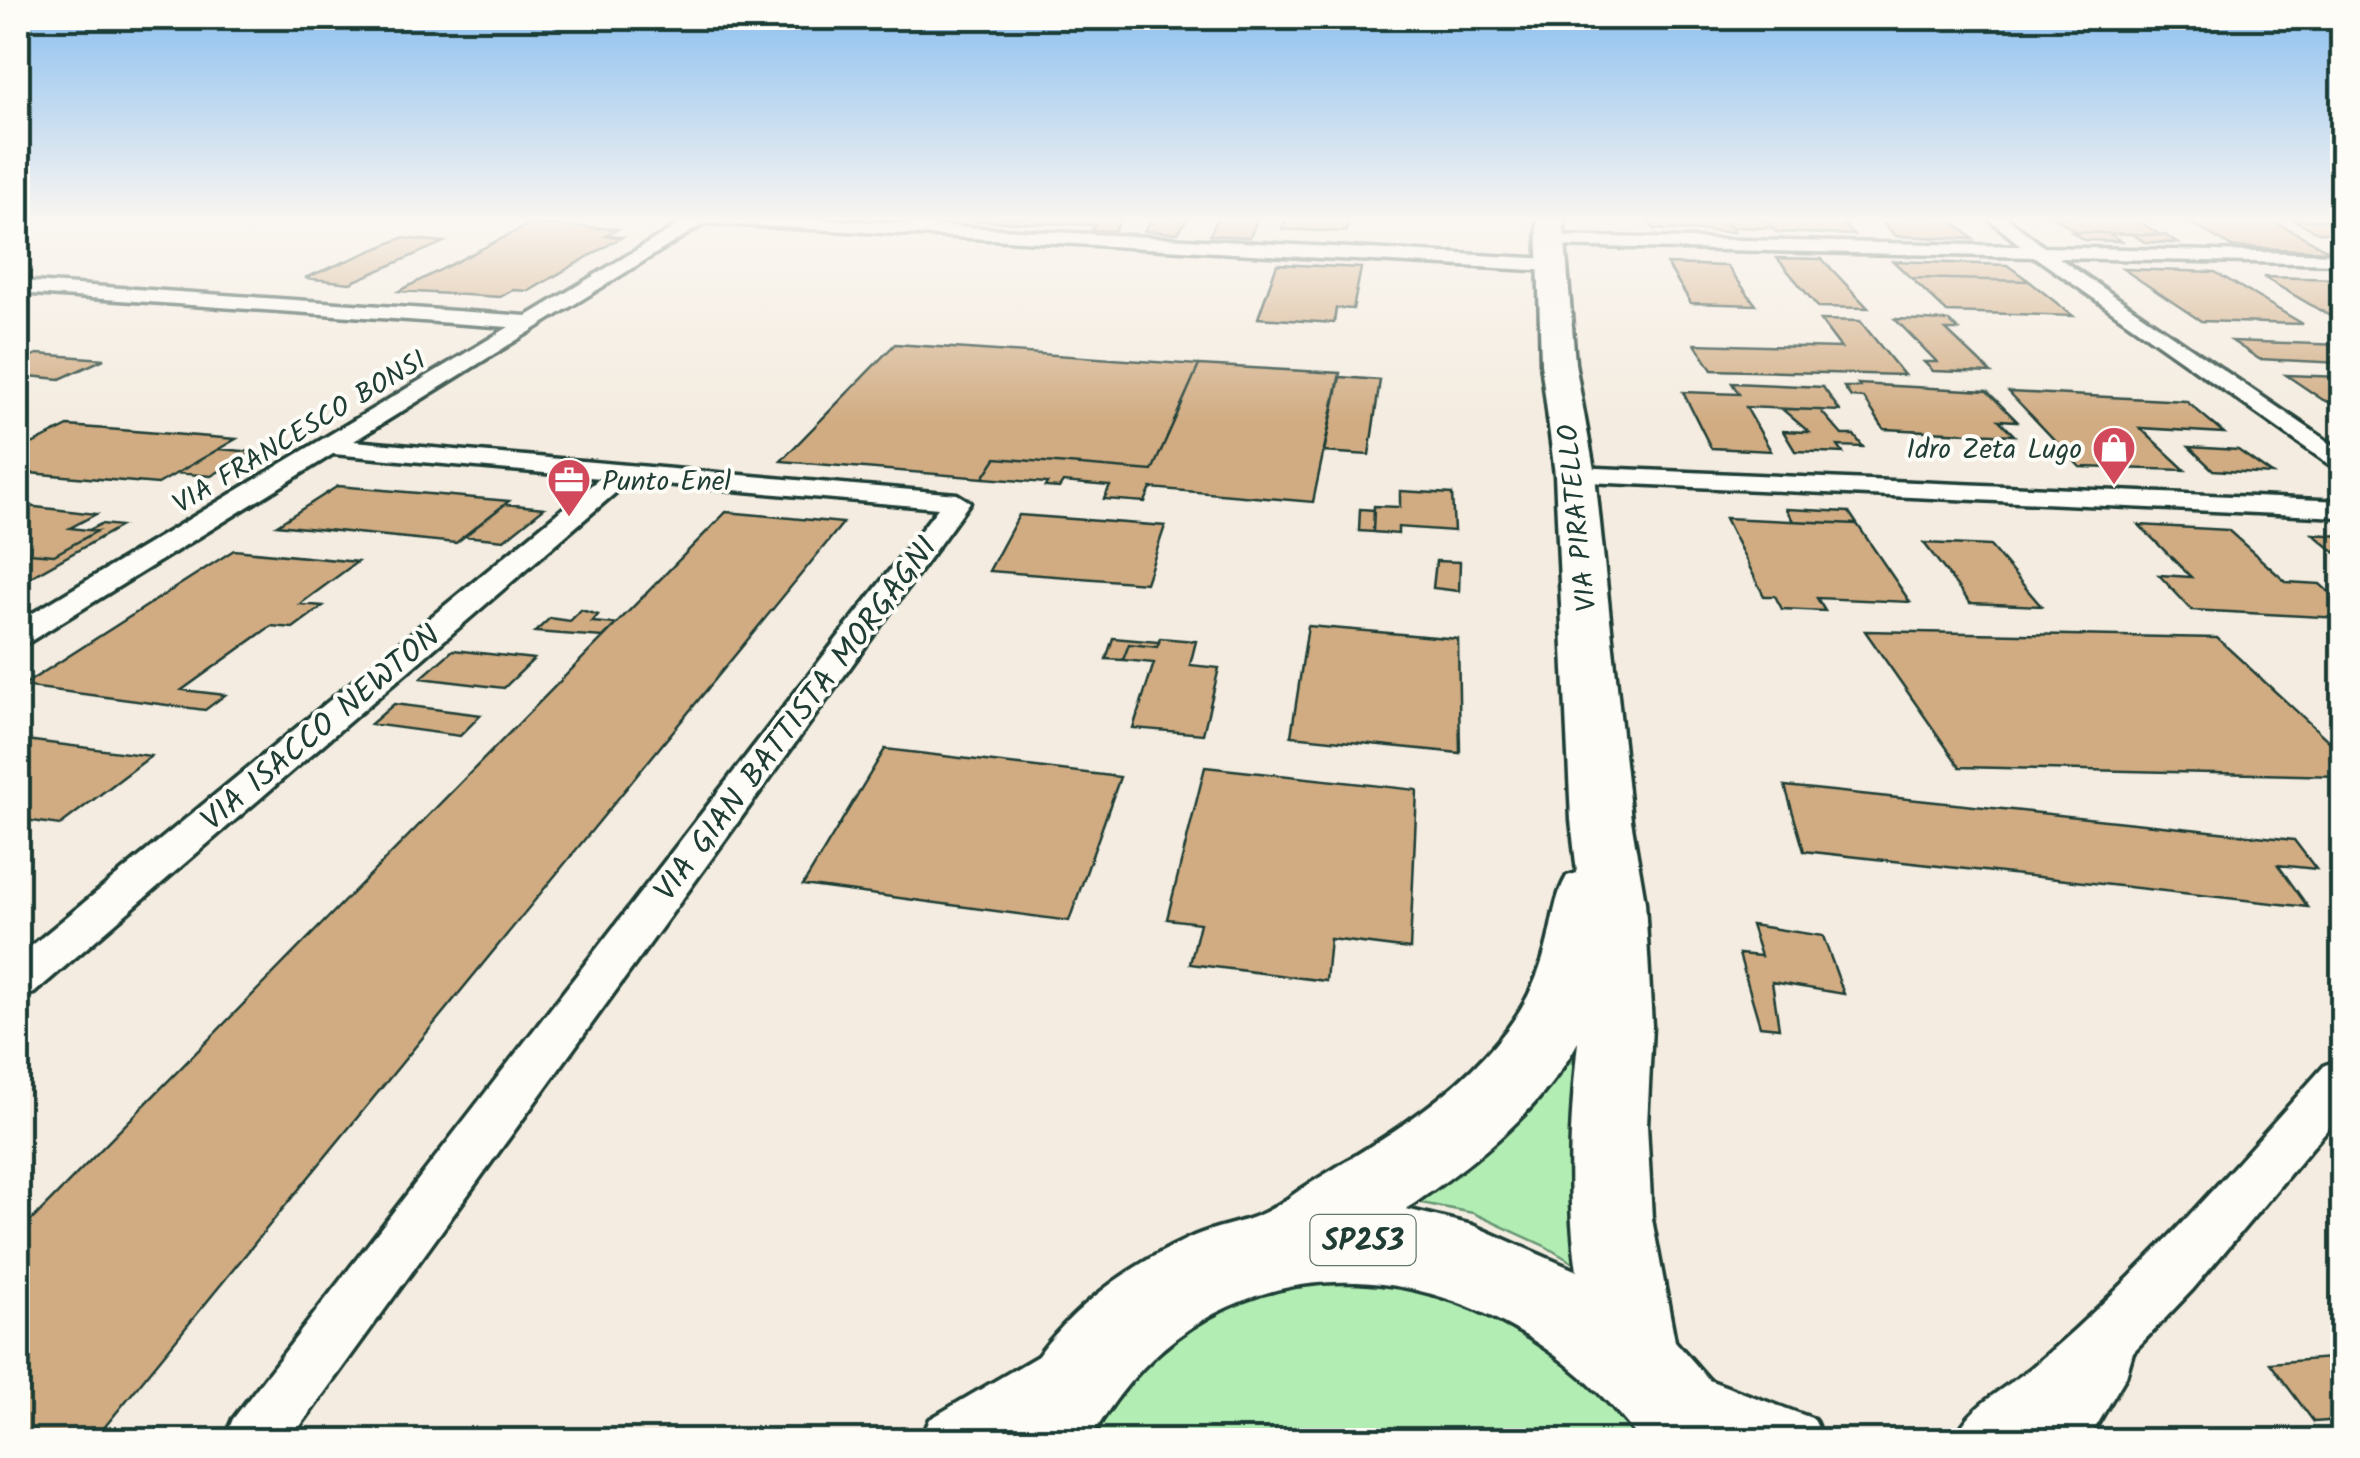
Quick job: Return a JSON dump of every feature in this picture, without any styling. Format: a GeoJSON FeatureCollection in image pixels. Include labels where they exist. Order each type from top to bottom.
{"type":"FeatureCollection","features":[{"type":"Feature","properties":{"kind":"main road","name":"VIA PIRATELLO"},"geometry":{"type":"LineString","coordinates":[[1554,285],[1558,363],[1576,474],[1601,820],[1614,938],[1616,1026],[1608,1124],[1611,1219],[1665,1399]]}},
{"type":"Feature","properties":{"kind":"main road","name":"VIA PIRATELLO"},"geometry":{"type":"LineString","coordinates":[[1285,1244],[1449,1132],[1513,1075],[1550,1029],[1575,967],[1601,820]]}},
{"type":"Feature","properties":{"kind":"main road","name":"SP253"},"geometry":{"type":"LineString","coordinates":[[1040,1440],[1073,1384],[1108,1341],[1148,1305],[1191,1278],[1236,1258],[1285,1244],[1354,1239],[1426,1248],[1498,1272],[1568,1310],[1665,1399]]}},
{"type":"Feature","properties":{"kind":"street","name":"VIA FRANCESCO BONSI"},"geometry":{"type":"LineString","coordinates":[[18,635],[591,285]]}},
{"type":"Feature","properties":{"kind":"street"},"geometry":{"type":"LineString","coordinates":[[2086,285],[2342,462]]}},
{"type":"Feature","properties":{"kind":"street"},"geometry":{"type":"LineString","coordinates":[[18,287],[530,322]]}},
{"type":"Feature","properties":{"kind":"street","name":"VIA GIAN BATTISTA MORGAGNI"},"geometry":{"type":"LineString","coordinates":[[254,1440],[957,502],[328,446]]}},
{"type":"Feature","properties":{"kind":"street","name":"VIA ISACCO NEWTON"},"geometry":{"type":"LineString","coordinates":[[18,981],[623,472]]}},
{"type":"Feature","properties":{"kind":"street"},"geometry":{"type":"LineString","coordinates":[[1576,474],[2342,510]]}},
{"type":"Feature","properties":{"kind":"street"},"geometry":{"type":"LineString","coordinates":[[1985,1440],[2036,1405],[2126,1322],[2342,1079]]}},
{"type":"Feature","properties":{"kind":"street"},"geometry":{"type":"LineString","coordinates":[[2054,1440],[2126,1322]]}},
{"type":"Feature","properties":{"kind":"street"},"geometry":{"type":"LineString","coordinates":[[951,1440],[1108,1341]]}},
{"type":"Feature","properties":{"kind":"street"},"geometry":{"type":"LineString","coordinates":[[1665,1399],[1793,1440]]}},
{"type":"Feature","properties":{"kind":"green space"},"geometry":{"type":"Polygon","coordinates":[[[1586,1017],[1585,1270],[1545,1246],[1473,1213],[1390,1197],[1586,1017]]]}},
{"type":"Feature","properties":{"kind":"green space"},"geometry":{"type":"Polygon","coordinates":[[[1324,1271],[1488,1301],[1639,1417],[1655,1440],[1086,1440],[1113,1391],[1174,1329],[1324,1271]]]}},
{"type":"Feature","properties":{"kind":"building"},"geometry":{"type":"Polygon","coordinates":[[[411,285],[539,285],[500,297],[399,291],[411,285]]]}},
{"type":"Feature","properties":{"kind":"building"},"geometry":{"type":"Polygon","coordinates":[[[1270,285],[1358,285],[1353,309],[1336,308],[1334,323],[1258,318],[1270,285]]]}},
{"type":"Feature","properties":{"kind":"building"},"geometry":{"type":"Polygon","coordinates":[[[1680,285],[1741,285],[1756,305],[1691,303],[1680,285]]]}},
{"type":"Feature","properties":{"kind":"building"},"geometry":{"type":"Polygon","coordinates":[[[1800,285],[1846,285],[1868,308],[1818,307],[1800,285]]]}},
{"type":"Feature","properties":{"kind":"building"},"geometry":{"type":"Polygon","coordinates":[[[1918,285],[2034,285],[2073,316],[1947,312],[1918,285]]]}},
{"type":"Feature","properties":{"kind":"building"},"geometry":{"type":"Polygon","coordinates":[[[2147,285],[2237,285],[2303,324],[2201,321],[2147,285]]]}},
{"type":"Feature","properties":{"kind":"building"},"geometry":{"type":"Polygon","coordinates":[[[2277,285],[2342,285],[2342,323],[2277,285]]]}},
{"type":"Feature","properties":{"kind":"building"},"geometry":{"type":"Polygon","coordinates":[[[1895,319],[1949,321],[1959,330],[1946,330],[1991,373],[1933,371],[1924,362],[1937,362],[1895,319]]]}},
{"type":"Feature","properties":{"kind":"building"},"geometry":{"type":"Polygon","coordinates":[[[1820,320],[1860,321],[1904,375],[1712,370],[1695,344],[1841,348],[1820,320]]]}},
{"type":"Feature","properties":{"kind":"building"},"geometry":{"type":"Polygon","coordinates":[[[2232,341],[2342,345],[2342,363],[2259,359],[2232,341]]]}},
{"type":"Feature","properties":{"kind":"building"},"geometry":{"type":"Polygon","coordinates":[[[895,344],[1199,365],[1152,471],[996,458],[983,478],[781,461],[895,344]]]}},
{"type":"Feature","properties":{"kind":"building"},"geometry":{"type":"Polygon","coordinates":[[[37,354],[104,359],[60,379],[18,375],[18,362],[37,354]]]}},
{"type":"Feature","properties":{"kind":"building"},"geometry":{"type":"Polygon","coordinates":[[[1199,365],[1340,373],[1313,502],[1151,488],[1145,502],[1104,499],[1110,486],[1063,482],[1059,488],[1045,487],[1047,483],[983,478],[996,458],[1152,471],[1199,365]]]}},
{"type":"Feature","properties":{"kind":"building"},"geometry":{"type":"Polygon","coordinates":[[[2286,375],[2342,377],[2342,407],[2323,400],[2286,375]]]}},
{"type":"Feature","properties":{"kind":"building"},"geometry":{"type":"Polygon","coordinates":[[[1340,377],[1380,380],[1369,455],[1324,452],[1340,377]]]}},
{"type":"Feature","properties":{"kind":"building"},"geometry":{"type":"Polygon","coordinates":[[[1732,383],[1823,387],[1840,411],[1746,407],[1771,451],[1711,448],[1683,392],[1739,394],[1732,383]]]}},
{"type":"Feature","properties":{"kind":"building"},"geometry":{"type":"Polygon","coordinates":[[[1858,384],[1987,391],[2017,421],[1999,420],[2014,435],[1884,429],[1864,398],[1851,397],[1844,387],[1860,387],[1858,384]]]}},
{"type":"Feature","properties":{"kind":"building"},"geometry":{"type":"Polygon","coordinates":[[[2009,392],[2186,401],[2224,433],[2140,428],[2185,470],[2080,467],[2009,392]]]}},
{"type":"Feature","properties":{"kind":"building"},"geometry":{"type":"Polygon","coordinates":[[[1782,409],[1820,410],[1842,435],[1854,435],[1863,447],[1838,446],[1843,453],[1795,451],[1783,431],[1809,432],[1782,409]]]}},
{"type":"Feature","properties":{"kind":"building"},"geometry":{"type":"Polygon","coordinates":[[[68,426],[236,439],[158,484],[18,472],[18,451],[68,426]]]}},
{"type":"Feature","properties":{"kind":"building"},"geometry":{"type":"Polygon","coordinates":[[[2189,447],[2238,450],[2272,474],[2213,470],[2189,447]]]}},
{"type":"Feature","properties":{"kind":"building"},"geometry":{"type":"Polygon","coordinates":[[[219,449],[253,452],[211,476],[177,473],[219,449]]]}},
{"type":"Feature","properties":{"kind":"building"},"geometry":{"type":"Polygon","coordinates":[[[338,486],[509,501],[456,543],[277,525],[338,486]]]}},
{"type":"Feature","properties":{"kind":"building"},"geometry":{"type":"Polygon","coordinates":[[[1400,491],[1452,494],[1454,531],[1398,527],[1398,534],[1373,532],[1374,506],[1400,507],[1400,491]]]}},
{"type":"Feature","properties":{"kind":"building"},"geometry":{"type":"Polygon","coordinates":[[[505,504],[544,508],[504,540],[464,536],[505,504]]]}},
{"type":"Feature","properties":{"kind":"building"},"geometry":{"type":"Polygon","coordinates":[[[18,505],[96,514],[70,528],[97,531],[54,555],[29,553],[18,559],[18,505]]]}},
{"type":"Feature","properties":{"kind":"building"},"geometry":{"type":"Polygon","coordinates":[[[1360,509],[1374,510],[1373,532],[1359,531],[1360,509]]]}},
{"type":"Feature","properties":{"kind":"building"},"geometry":{"type":"Polygon","coordinates":[[[1786,509],[1849,512],[1857,524],[1793,521],[1786,509]]]}},
{"type":"Feature","properties":{"kind":"building"},"geometry":{"type":"Polygon","coordinates":[[[726,512],[843,523],[94,1440],[18,1440],[18,1234],[726,512]]]}},
{"type":"Feature","properties":{"kind":"building"},"geometry":{"type":"Polygon","coordinates":[[[1019,515],[1165,526],[1146,583],[989,571],[1019,515]]]}},
{"type":"Feature","properties":{"kind":"building"},"geometry":{"type":"Polygon","coordinates":[[[1725,518],[1857,524],[1910,602],[1817,598],[1825,611],[1782,609],[1775,596],[1764,596],[1725,518]]]}},
{"type":"Feature","properties":{"kind":"building"},"geometry":{"type":"Polygon","coordinates":[[[101,524],[121,526],[18,584],[18,559],[29,553],[54,555],[97,531],[89,530],[101,524]]]}},
{"type":"Feature","properties":{"kind":"building"},"geometry":{"type":"Polygon","coordinates":[[[2139,525],[2228,530],[2286,582],[2320,584],[2342,604],[2342,618],[2192,610],[2159,575],[2191,577],[2139,525]]]}},
{"type":"Feature","properties":{"kind":"building"},"geometry":{"type":"Polygon","coordinates":[[[2313,534],[2342,536],[2342,558],[2313,534]]]}},
{"type":"Feature","properties":{"kind":"building"},"geometry":{"type":"Polygon","coordinates":[[[1924,543],[1990,546],[2041,606],[1970,603],[1924,543]]]}},
{"type":"Feature","properties":{"kind":"building"},"geometry":{"type":"Polygon","coordinates":[[[234,550],[357,562],[300,604],[323,606],[293,628],[271,626],[182,690],[225,695],[205,710],[22,686],[234,550]]]}},
{"type":"Feature","properties":{"kind":"building"},"geometry":{"type":"Polygon","coordinates":[[[1436,561],[1460,562],[1459,591],[1433,588],[1436,561]]]}},
{"type":"Feature","properties":{"kind":"building"},"geometry":{"type":"Polygon","coordinates":[[[581,610],[598,615],[592,622],[616,624],[603,637],[535,632],[550,618],[570,621],[581,610]]]}},
{"type":"Feature","properties":{"kind":"building"},"geometry":{"type":"Polygon","coordinates":[[[1308,626],[1458,639],[1460,753],[1291,736],[1308,626]]]}},
{"type":"Feature","properties":{"kind":"building"},"geometry":{"type":"Polygon","coordinates":[[[1865,631],[2217,638],[2342,753],[2342,776],[1960,767],[1865,631]]]}},
{"type":"Feature","properties":{"kind":"building"},"geometry":{"type":"Polygon","coordinates":[[[1113,638],[1159,642],[1157,647],[1129,644],[1123,660],[1106,659],[1113,638]]]}},
{"type":"Feature","properties":{"kind":"building"},"geometry":{"type":"Polygon","coordinates":[[[1160,638],[1196,641],[1190,665],[1219,668],[1203,734],[1133,728],[1154,663],[1123,660],[1129,644],[1157,647],[1160,638]]]}},
{"type":"Feature","properties":{"kind":"building"},"geometry":{"type":"Polygon","coordinates":[[[453,650],[534,659],[504,688],[421,678],[453,650]]]}},
{"type":"Feature","properties":{"kind":"building"},"geometry":{"type":"Polygon","coordinates":[[[394,704],[481,715],[460,736],[371,724],[394,704]]]}},
{"type":"Feature","properties":{"kind":"building"},"geometry":{"type":"Polygon","coordinates":[[[18,739],[151,756],[60,825],[18,819],[18,739]]]}},
{"type":"Feature","properties":{"kind":"building"},"geometry":{"type":"Polygon","coordinates":[[[885,749],[1120,777],[1069,921],[803,885],[885,749]]]}},
{"type":"Feature","properties":{"kind":"building"},"geometry":{"type":"Polygon","coordinates":[[[1205,767],[1417,790],[1410,949],[1330,939],[1326,981],[1190,964],[1200,923],[1167,919],[1205,767]]]}},
{"type":"Feature","properties":{"kind":"building"},"geometry":{"type":"Polygon","coordinates":[[[1785,786],[2294,840],[2316,869],[2278,865],[2308,907],[1804,851],[1785,786]]]}},
{"type":"Feature","properties":{"kind":"building"},"geometry":{"type":"Polygon","coordinates":[[[1751,925],[1823,936],[1844,994],[1772,982],[1779,1028],[1760,1026],[1739,954],[1761,956],[1751,925]]]}},
{"type":"Feature","properties":{"kind":"building"},"geometry":{"type":"Polygon","coordinates":[[[2342,1357],[2342,1420],[2314,1422],[2270,1363],[2342,1357]]]}},
{"type":"Feature","properties":{"kind":"place","name":"Idro Zeta Lugo"},"geometry":{"type":"Point","coordinates":[2114,486]}},
{"type":"Feature","properties":{"kind":"place","name":"Punto Enel"},"geometry":{"type":"Point","coordinates":[569,518]}}]}
